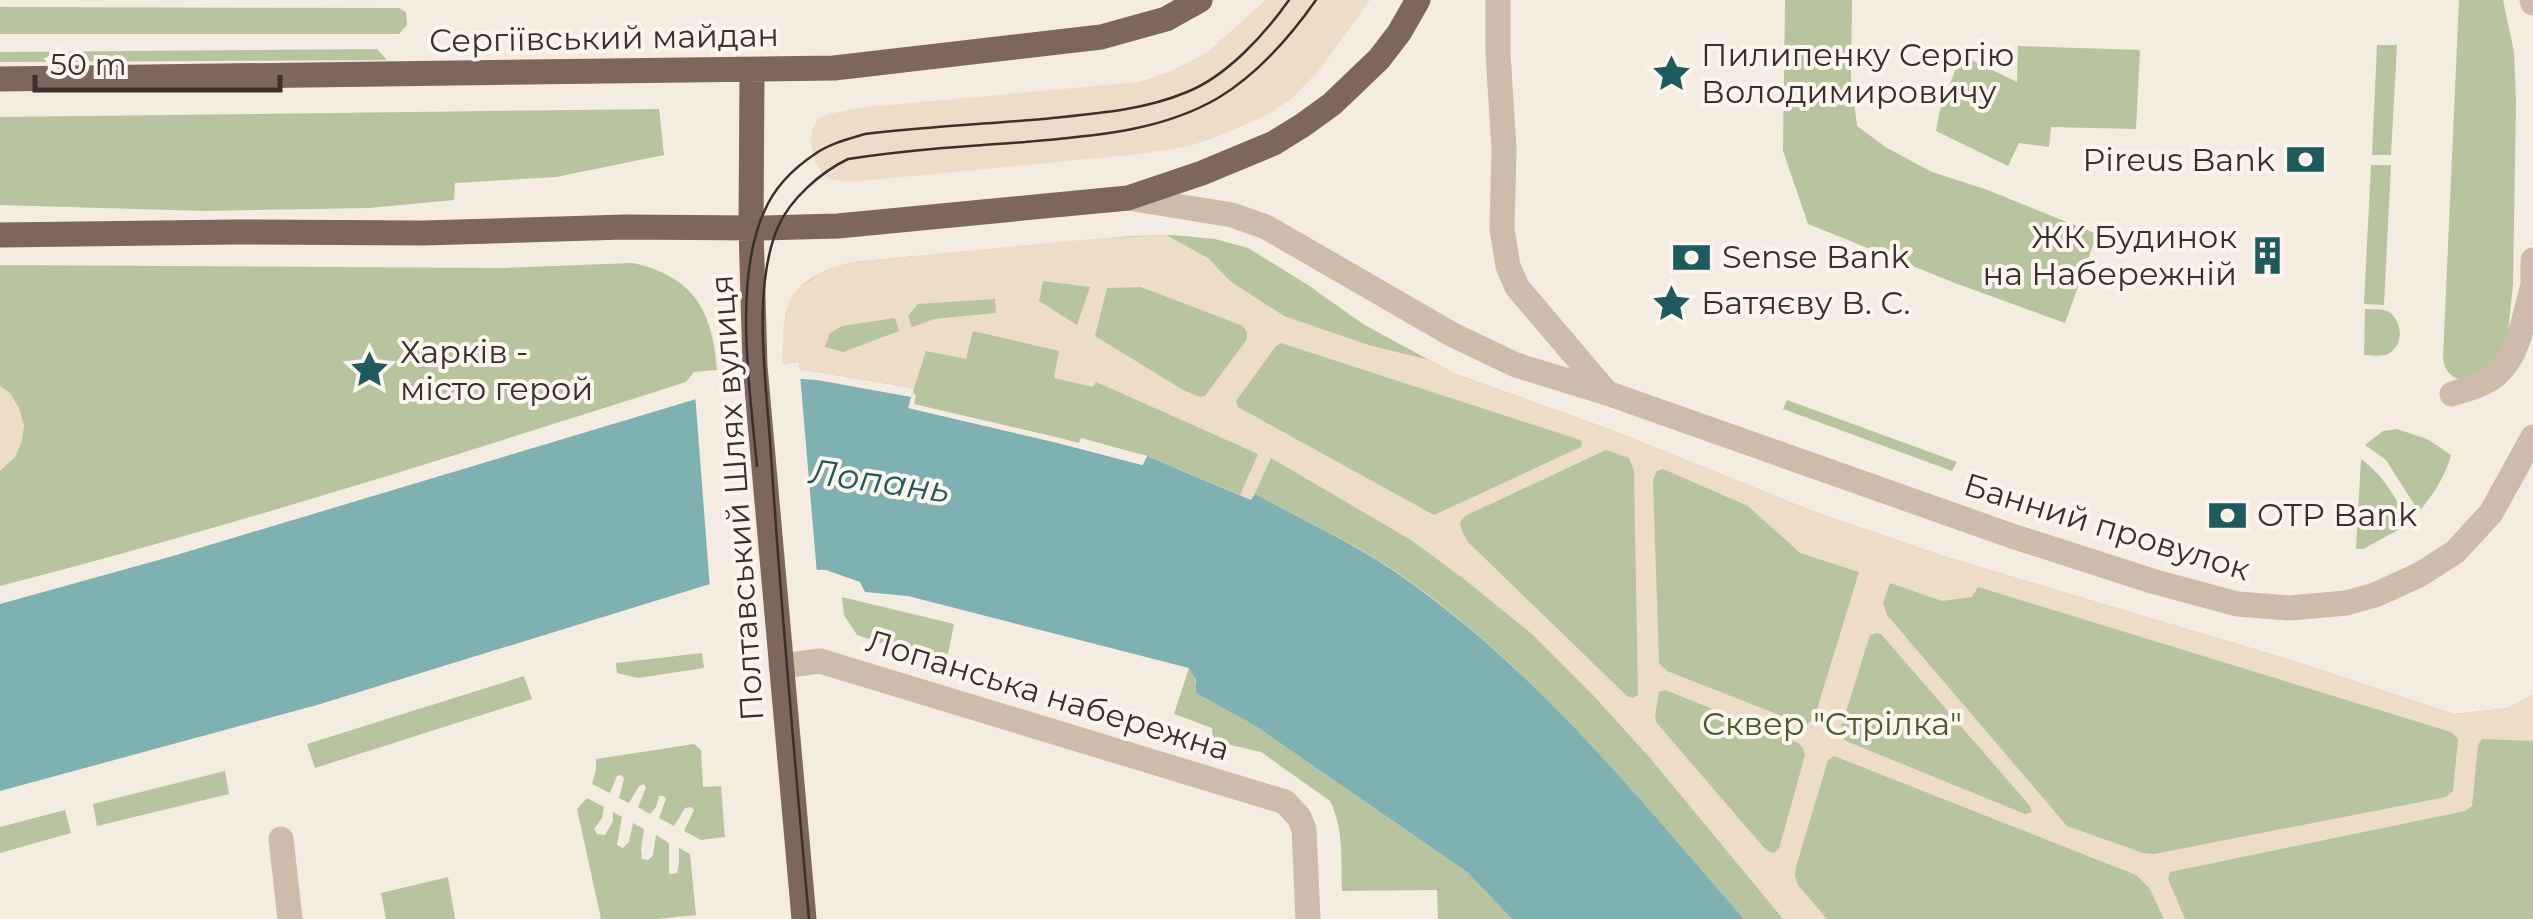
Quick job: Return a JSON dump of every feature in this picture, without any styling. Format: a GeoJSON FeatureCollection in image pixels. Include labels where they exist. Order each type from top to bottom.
{"type":"FeatureCollection","features":[{"type":"Feature","properties":{"kind":"main road","name":"Сергіївський майдан"},"geometry":{"type":"LineString","coordinates":[[0,80],[752,70],[878,64],[1101,37],[1166,19],[1200,0]]}},
{"type":"Feature","properties":{"kind":"main road"},"geometry":{"type":"LineString","coordinates":[[0,235],[838,226],[1128,198],[1274,143],[1302,125],[1379,59],[1418,0]]}},
{"type":"Feature","properties":{"kind":"main road","name":"Полтавський Шлях вулиця"},"geometry":{"type":"LineString","coordinates":[[752,70],[755,366],[804,919]]}},
{"type":"Feature","properties":{"kind":"street"},"geometry":{"type":"LineString","coordinates":[[1498,0],[1504,150],[1502,229],[1508,266],[1517,287],[1606,393]]}},
{"type":"Feature","properties":{"kind":"street","name":"Банний провулок"},"geometry":{"type":"LineString","coordinates":[[1128,198],[1245,218],[1266,227],[1453,335],[1516,365],[2012,536],[2237,604],[2346,604],[2375,595],[2437,565],[2455,552],[2491,513],[2533,437]]}},
{"type":"Feature","properties":{"kind":"street"},"geometry":{"type":"LineString","coordinates":[[2452,394],[2487,382],[2505,367],[2516,348],[2532,297],[2533,260]]}},
{"type":"Feature","properties":{"kind":"street","name":"Лопанська набережна"},"geometry":{"type":"LineString","coordinates":[[781,666],[820,661],[1278,798],[1292,808],[1304,829],[1308,919]]}},
{"type":"Feature","properties":{"kind":"street"},"geometry":{"type":"LineString","coordinates":[[281,839],[290,919]]}},
{"type":"Feature","properties":{"kind":"green space"},"geometry":{"type":"Polygon","coordinates":[[[1785,0],[1852,0],[1851,78],[1857,126],[1887,148],[1932,172],[2097,234],[2065,323],[1808,224],[1783,151],[1785,0]]]}},
{"type":"Feature","properties":{"kind":"green space"},"geometry":{"type":"Polygon","coordinates":[[[2459,0],[2503,0],[2514,52],[2516,102],[2513,285],[2506,351],[2467,382],[2450,374],[2443,358],[2459,0]]]}},
{"type":"Feature","properties":{"kind":"green space"},"geometry":{"type":"Polygon","coordinates":[[[0,7],[399,8],[406,12],[407,25],[399,34],[0,34],[0,7]]]}},
{"type":"Feature","properties":{"kind":"green space"},"geometry":{"type":"Polygon","coordinates":[[[2377,45],[2397,45],[2391,155],[2372,155],[2377,45]]]}},
{"type":"Feature","properties":{"kind":"green space"},"geometry":{"type":"Polygon","coordinates":[[[2018,46],[2140,50],[2136,129],[2051,127],[2049,147],[2019,143],[2008,166],[1936,131],[1961,55],[2017,82],[2018,46]]]}},
{"type":"Feature","properties":{"kind":"green space"},"geometry":{"type":"Polygon","coordinates":[[[377,49],[387,60],[0,62],[0,52],[377,49]]]}},
{"type":"Feature","properties":{"kind":"green space"},"geometry":{"type":"Polygon","coordinates":[[[659,109],[664,155],[556,177],[455,183],[454,200],[369,208],[206,211],[0,205],[0,117],[659,109]]]}},
{"type":"Feature","properties":{"kind":"green space"},"geometry":{"type":"Polygon","coordinates":[[[2371,165],[2391,165],[2384,305],[2364,304],[2371,165]]]}},
{"type":"Feature","properties":{"kind":"green space","name":"Сквер \"Стрілка\""},"geometry":{"type":"Polygon","coordinates":[[[1173,235],[1215,239],[1248,248],[1363,324],[1453,373],[1611,430],[1812,511],[1946,557],[2294,661],[2454,714],[2509,708],[2533,694],[2533,919],[1744,919],[1544,696],[1455,616],[1371,556],[1255,494],[1252,500],[1147,456],[1081,438],[1077,447],[908,408],[914,388],[800,369],[799,362],[783,364],[785,323],[793,296],[802,285],[831,269],[853,262],[1173,235]]]}},
{"type":"Feature","properties":{"kind":"green space"},"geometry":{"type":"Polygon","coordinates":[[[633,263],[671,277],[696,299],[711,330],[717,370],[694,372],[686,382],[344,489],[0,586],[0,265],[504,268],[633,263]]]}},
{"type":"Feature","properties":{"kind":"green space"},"geometry":{"type":"Polygon","coordinates":[[[2365,309],[2387,311],[2394,316],[2400,334],[2397,345],[2388,354],[2364,355],[2365,309]]]}},
{"type":"Feature","properties":{"kind":"green space"},"geometry":{"type":"Polygon","coordinates":[[[1787,400],[1957,462],[1952,471],[1783,409],[1787,400]]]}},
{"type":"Feature","properties":{"kind":"green space"},"geometry":{"type":"Polygon","coordinates":[[[2397,429],[2427,439],[2451,455],[2442,478],[2419,512],[2386,460],[2365,445],[2383,431],[2397,429]]]}},
{"type":"Feature","properties":{"kind":"green space"},"geometry":{"type":"Polygon","coordinates":[[[2361,459],[2389,488],[2409,524],[2356,549],[2361,459]]]}},
{"type":"Feature","properties":{"kind":"green space"},"geometry":{"type":"Polygon","coordinates":[[[842,597],[954,624],[948,654],[932,660],[857,635],[844,615],[842,597]]]}},
{"type":"Feature","properties":{"kind":"green space"},"geometry":{"type":"Polygon","coordinates":[[[702,653],[704,668],[638,678],[617,673],[616,663],[702,653]]]}},
{"type":"Feature","properties":{"kind":"green space"},"geometry":{"type":"Polygon","coordinates":[[[1189,668],[1203,697],[1254,725],[1467,872],[1512,919],[1438,919],[1437,890],[1342,891],[1340,834],[1330,801],[1261,752],[1213,741],[1212,728],[1174,714],[1189,668]]]}},
{"type":"Feature","properties":{"kind":"green space"},"geometry":{"type":"Polygon","coordinates":[[[524,676],[532,699],[315,768],[307,744],[524,676]]]}},
{"type":"Feature","properties":{"kind":"green space"},"geometry":{"type":"Polygon","coordinates":[[[694,744],[701,750],[703,787],[721,786],[725,837],[701,840],[684,831],[694,810],[691,807],[685,808],[674,826],[659,818],[664,796],[659,796],[650,814],[638,807],[644,784],[629,803],[619,798],[622,775],[617,776],[610,793],[592,784],[596,759],[694,744]]]}},
{"type":"Feature","properties":{"kind":"green space"},"geometry":{"type":"Polygon","coordinates":[[[225,771],[229,794],[97,826],[93,804],[225,771]]]}},
{"type":"Feature","properties":{"kind":"green space"},"geometry":{"type":"Polygon","coordinates":[[[587,798],[604,807],[594,829],[597,834],[605,835],[613,812],[622,817],[617,845],[623,848],[629,842],[633,823],[644,829],[642,859],[653,855],[656,835],[669,843],[669,874],[677,873],[679,848],[690,854],[696,915],[601,919],[577,809],[587,798]]]}},
{"type":"Feature","properties":{"kind":"green space"},"geometry":{"type":"Polygon","coordinates":[[[65,810],[71,833],[0,853],[0,827],[65,810]]]}},
{"type":"Feature","properties":{"kind":"green space"},"geometry":{"type":"Polygon","coordinates":[[[448,877],[455,919],[386,919],[381,893],[448,877]]]}},
{"type":"Feature","properties":{"kind":"shaded area"},"geometry":{"type":"Polygon","coordinates":[[[1266,0],[1370,0],[1321,68],[1292,98],[1269,114],[1214,138],[1139,154],[850,182],[827,178],[814,158],[812,130],[818,119],[828,114],[866,107],[1140,82],[1205,54],[1266,0]]]}},
{"type":"Feature","properties":{"kind":"shaded area"},"geometry":{"type":"Polygon","coordinates":[[[1166,235],[1208,258],[1230,281],[1284,316],[1369,345],[1429,360],[1453,373],[1611,430],[1812,511],[1946,557],[2294,661],[2454,714],[2509,708],[2533,694],[2533,741],[2482,739],[2478,745],[2472,806],[2465,811],[2170,872],[2168,879],[2185,919],[2164,919],[2150,889],[2136,875],[1834,756],[1828,760],[1795,876],[1827,919],[1783,919],[1650,758],[1532,634],[1411,540],[1271,458],[1252,500],[1240,495],[1258,454],[1096,382],[1093,387],[1054,378],[1059,351],[973,331],[966,359],[926,351],[914,388],[800,369],[799,362],[783,364],[783,328],[789,303],[798,288],[827,269],[853,262],[1166,235]],[[1043,281],[1039,301],[1077,325],[1090,287],[1043,281]],[[1141,287],[1107,288],[1095,336],[1183,390],[1205,396],[1247,339],[1243,326],[1141,287]],[[995,299],[918,304],[908,316],[912,327],[934,319],[996,313],[995,299]],[[895,318],[842,326],[830,333],[825,347],[843,352],[899,331],[895,318]],[[1281,343],[1236,401],[1238,407],[1434,515],[1581,447],[1582,441],[1281,343]],[[1606,450],[1465,516],[1460,522],[1468,542],[1627,696],[1638,695],[1634,471],[1629,458],[1606,450]],[[1663,469],[1657,471],[1653,480],[1659,663],[1667,671],[1807,724],[1814,719],[1859,572],[1800,553],[1748,506],[1663,469]],[[1890,583],[1883,603],[1887,615],[2067,826],[2143,853],[2446,797],[2453,791],[2458,739],[2451,732],[1978,587],[1972,597],[1942,601],[1890,583]],[[1881,634],[1870,635],[1841,737],[2025,814],[2032,812],[1881,634]],[[1665,690],[1659,692],[1656,722],[1766,850],[1773,853],[1779,849],[1805,755],[1803,748],[1665,690]]]}},
{"type":"Feature","properties":{"kind":"shaded area"},"geometry":{"type":"Polygon","coordinates":[[[0,386],[10,393],[24,425],[15,457],[0,471],[0,386]]]}},
{"type":"Feature","properties":{"kind":"water","name":"Лопань"},"geometry":{"type":"Polygon","coordinates":[[[770,377],[817,380],[911,397],[909,408],[1142,465],[1147,456],[1251,500],[1255,494],[1352,545],[1455,616],[1544,696],[1744,919],[1512,919],[1467,872],[1254,725],[1196,692],[1196,680],[1189,668],[908,596],[865,592],[860,582],[826,570],[762,568],[317,705],[0,791],[0,604],[770,377]]]}},
{"type":"Feature","properties":{"kind":"pier"},"geometry":{"type":"Polygon","coordinates":[[[769,372],[800,374],[817,574],[763,573],[710,589],[695,393],[769,372]]]}},
{"type":"Feature","properties":{"kind":"pier"},"geometry":{"type":"Polygon","coordinates":[[[913,392],[914,404],[1140,459],[1142,454],[1147,456],[1143,465],[908,408],[913,392]]]}},
{"type":"Feature","properties":{"kind":"tram line"},"geometry":{"type":"LineString","coordinates":[[757,466],[746,337],[749,270],[768,203],[800,166],[826,147],[865,134],[1098,113],[1170,98],[1202,85],[1231,65],[1289,0]]}},
{"type":"Feature","properties":{"kind":"tram line"},"geometry":{"type":"LineString","coordinates":[[809,919],[763,339],[765,279],[783,217],[807,187],[848,159],[1100,134],[1149,125],[1196,109],[1233,88],[1260,66],[1316,0]]}},
{"type":"Feature","properties":{"kind":"place","name":"Пилипенку Сергію Володимировичу"},"geometry":{"type":"Point","coordinates":[1671,73]}},
{"type":"Feature","properties":{"kind":"place","name":"Pireus Bank"},"geometry":{"type":"Point","coordinates":[2305,160]}},
{"type":"Feature","properties":{"kind":"place","name":"ЖК Будинок на Набережній"},"geometry":{"type":"Point","coordinates":[2267,255]}},
{"type":"Feature","properties":{"kind":"place","name":"Sense Bank"},"geometry":{"type":"Point","coordinates":[1692,257]}},
{"type":"Feature","properties":{"kind":"place","name":"Батяєву В. С."},"geometry":{"type":"Point","coordinates":[1671,303]}},
{"type":"Feature","properties":{"kind":"place","name":"Харків - місто герой"},"geometry":{"type":"Point","coordinates":[370,370]}},
{"type":"Feature","properties":{"kind":"place","name":"OTP Bank"},"geometry":{"type":"Point","coordinates":[2227,515]}}]}
